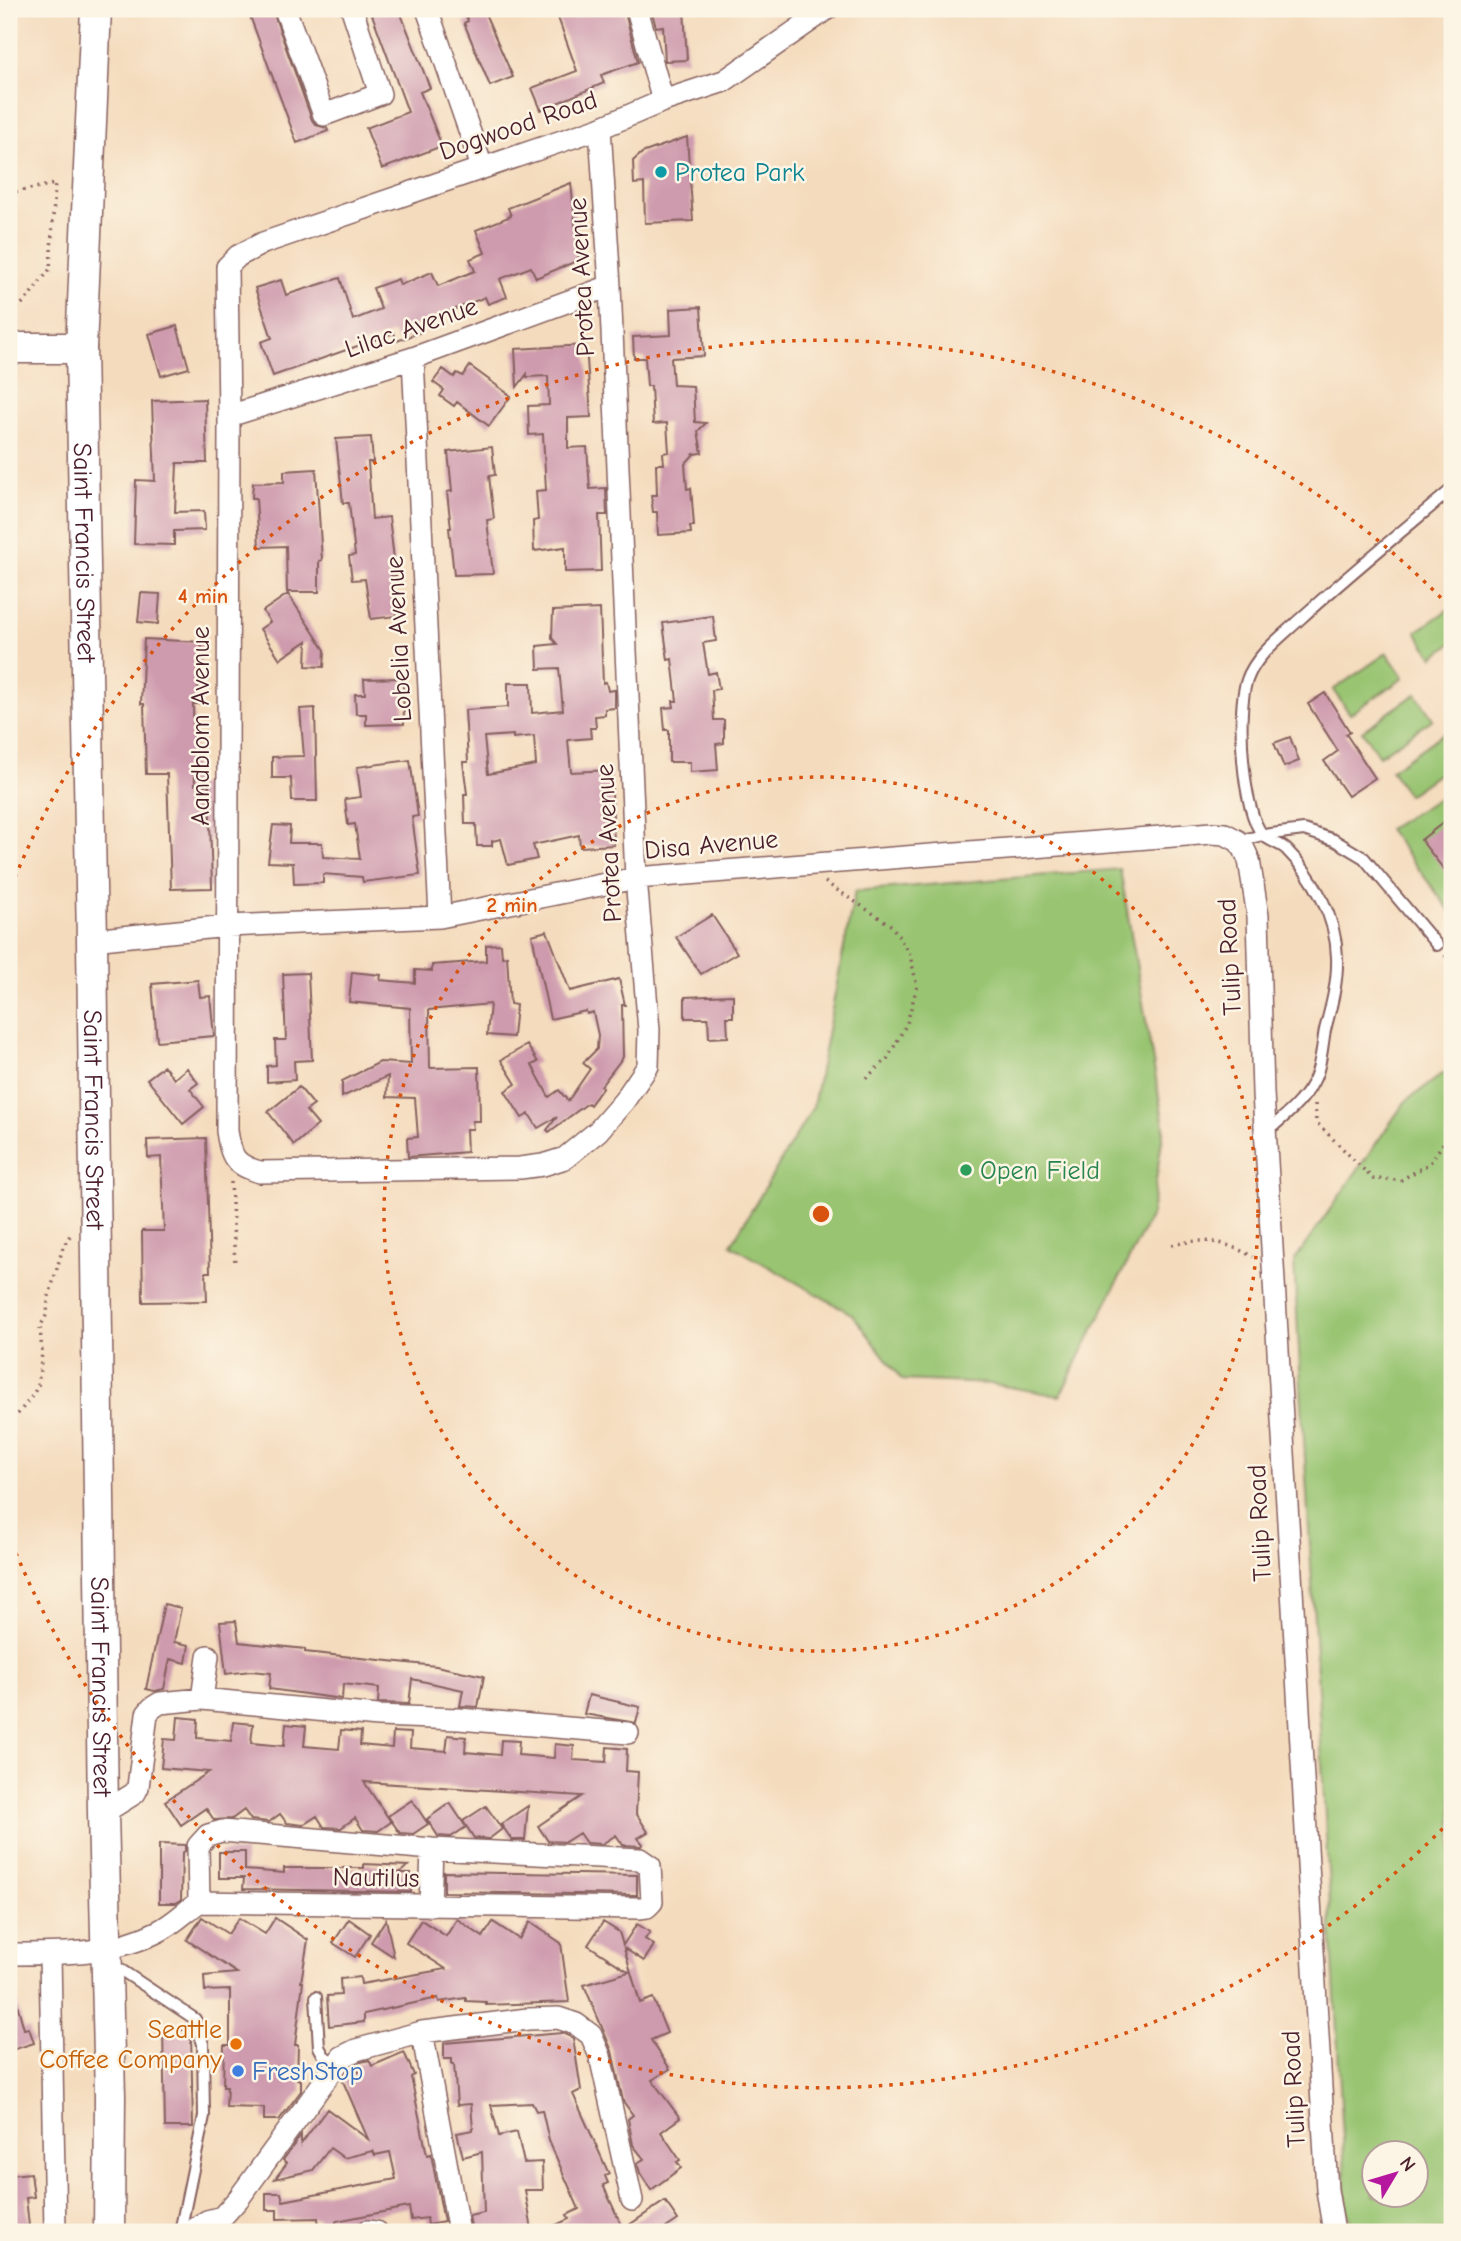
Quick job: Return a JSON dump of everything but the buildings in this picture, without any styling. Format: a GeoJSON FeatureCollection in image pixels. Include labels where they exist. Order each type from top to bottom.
{"type":"FeatureCollection","features":[{"type":"Feature","properties":{"kind":"street","name":"Saint Francis Street"},"geometry":{"type":"LineString","coordinates":[[96,9],[81,348],[92,940],[109,2232]]}},
{"type":"Feature","properties":{"kind":"street"},"geometry":{"type":"LineString","coordinates":[[285,9],[324,116],[380,94],[352,9]]}},
{"type":"Feature","properties":{"kind":"street"},"geometry":{"type":"LineString","coordinates":[[427,9],[482,167]]}},
{"type":"Feature","properties":{"kind":"street"},"geometry":{"type":"LineString","coordinates":[[637,9],[663,101]]}},
{"type":"Feature","properties":{"kind":"street","name":"Dogwood Road"},"geometry":{"type":"LineString","coordinates":[[226,280],[227,267],[231,260],[262,243],[600,128],[663,101],[724,81],[827,9]]}},
{"type":"Feature","properties":{"kind":"street","name":"Protea Avenue"},"geometry":{"type":"LineString","coordinates":[[229,1139],[244,1167],[261,1172],[520,1168],[543,1165],[565,1158],[598,1131],[624,1101],[648,1066],[649,1030],[636,878],[610,286],[600,128]]}},
{"type":"Feature","properties":{"kind":"street","name":"Aandblom Avenue"},"geometry":{"type":"LineString","coordinates":[[226,280],[229,416],[229,1139]]}},
{"type":"Feature","properties":{"kind":"street","name":"Lilac Avenue"},"geometry":{"type":"LineString","coordinates":[[229,416],[413,358],[610,286]]}},
{"type":"Feature","properties":{"kind":"street"},"geometry":{"type":"LineString","coordinates":[[9,348],[81,348]]}},
{"type":"Feature","properties":{"kind":"street","name":"Lobelia Avenue"},"geometry":{"type":"LineString","coordinates":[[413,358],[440,917]]}},
{"type":"Feature","properties":{"kind":"street","name":"Disa Avenue"},"geometry":{"type":"LineString","coordinates":[[92,940],[227,926],[440,917],[636,878],[1212,833],[1225,834],[1238,841]]}},
{"type":"Feature","properties":{"kind":"street","name":"Tulip Road"},"geometry":{"type":"LineString","coordinates":[[1238,841],[1250,860],[1258,916],[1273,1269],[1324,2148],[1334,2232]]}},
{"type":"Feature","properties":{"kind":"street"},"geometry":{"type":"LineString","coordinates":[[202,1699],[208,1656]]}},
{"type":"Feature","properties":{"kind":"street"},"geometry":{"type":"LineString","coordinates":[[103,1812],[135,1793],[147,1714],[164,1701],[202,1699],[378,1716],[459,1719],[628,1733]]}},
{"type":"Feature","properties":{"kind":"street"},"geometry":{"type":"LineString","coordinates":[[9,1954],[107,1955],[162,1929],[199,1902],[198,1846],[208,1835],[222,1831],[432,1849],[430,1906]]}},
{"type":"Feature","properties":{"kind":"street","name":"Nautilus"},"geometry":{"type":"LineString","coordinates":[[199,1902],[639,1908],[647,1907],[652,1902],[650,1866],[640,1859],[432,1849]]}},
{"type":"Feature","properties":{"kind":"street"},"geometry":{"type":"LineString","coordinates":[[50,1954],[55,2232]]}},
{"type":"Feature","properties":{"kind":"street"},"geometry":{"type":"LineString","coordinates":[[195,2232],[195,2228],[207,2221],[222,2217],[239,2198],[342,2057],[356,2050],[422,2032],[528,2019],[558,2018],[576,2024],[591,2035],[600,2056],[632,2200]]}},
{"type":"Feature","properties":{"kind":"street"},"geometry":{"type":"LineString","coordinates":[[422,2032],[459,2232]]}},
{"type":"Feature","properties":{"kind":"lane"},"geometry":{"type":"LineString","coordinates":[[1266,1132],[1291,1111],[1314,1081],[1334,997],[1338,957],[1331,921],[1313,882],[1285,848],[1263,835],[1252,814],[1240,727],[1242,696],[1247,677],[1266,651],[1303,617],[1452,489]]}},
{"type":"Feature","properties":{"kind":"lane"},"geometry":{"type":"LineString","coordinates":[[1238,841],[1304,830],[1334,841],[1364,858],[1437,945]]}},
{"type":"Feature","properties":{"kind":"lane"},"geometry":{"type":"LineString","coordinates":[[107,1955],[195,2019],[203,2043],[204,2116],[180,2232]]}},
{"type":"Feature","properties":{"kind":"lane"},"geometry":{"type":"LineString","coordinates":[[316,1997],[319,2047],[324,2056],[333,2062],[342,2057]]}},
{"type":"Feature","properties":{"kind":"path"},"geometry":{"type":"LineString","coordinates":[[9,193],[55,184],[50,269],[26,300],[9,316]]}},
{"type":"Feature","properties":{"kind":"path"},"geometry":{"type":"LineString","coordinates":[[800,865],[892,926],[910,956],[917,986],[907,1023],[888,1058],[863,1081]]}},
{"type":"Feature","properties":{"kind":"path"},"geometry":{"type":"LineString","coordinates":[[1314,1081],[1316,1122],[1373,1179],[1401,1180],[1430,1163],[1452,1130]]}},
{"type":"Feature","properties":{"kind":"path"},"geometry":{"type":"LineString","coordinates":[[229,1139],[235,1265]]}},
{"type":"Feature","properties":{"kind":"path"},"geometry":{"type":"LineString","coordinates":[[9,1425],[38,1385],[42,1353],[40,1327],[47,1314],[48,1300],[63,1247],[72,1232]]}},
{"type":"Feature","properties":{"kind":"path"},"geometry":{"type":"LineString","coordinates":[[1172,1245],[1195,1240],[1234,1247],[1273,1269]]}},
{"type":"Feature","properties":{"kind":"green space"},"geometry":{"type":"Polygon","coordinates":[[[1452,607],[1452,643],[1433,657],[1416,632],[1452,607]]]}},
{"type":"Feature","properties":{"kind":"green space"},"geometry":{"type":"Polygon","coordinates":[[[1387,653],[1404,678],[1350,714],[1333,690],[1387,653]]]}},
{"type":"Feature","properties":{"kind":"green space"},"geometry":{"type":"Polygon","coordinates":[[[1416,694],[1433,719],[1379,756],[1362,731],[1416,694]]]}},
{"type":"Feature","properties":{"kind":"green space"},"geometry":{"type":"Polygon","coordinates":[[[1444,733],[1452,745],[1452,764],[1408,795],[1391,770],[1444,733]]]}},
{"type":"Feature","properties":{"kind":"green space"},"geometry":{"type":"Polygon","coordinates":[[[1452,790],[1452,913],[1388,829],[1452,790]]]}},
{"type":"Feature","properties":{"kind":"green space","name":"Open Field"},"geometry":{"type":"Polygon","coordinates":[[[1120,869],[1164,1126],[1151,1215],[1060,1396],[993,1384],[902,1380],[853,1315],[731,1245],[813,1107],[855,891],[1120,869]]]}},
{"type":"Feature","properties":{"kind":"green space"},"geometry":{"type":"Polygon","coordinates":[[[1452,1067],[1452,2232],[1355,2232],[1347,2211],[1294,1261],[1405,1102],[1452,1067]]]}},
{"type":"Feature","properties":{"kind":"place","name":"Protea Park"},"geometry":{"type":"Point","coordinates":[661,172]}},
{"type":"Feature","properties":{"kind":"place","name":"Open Field"},"geometry":{"type":"Point","coordinates":[966,1170]}},
{"type":"Feature","properties":{"kind":"place","name":"Seattle Coffee Company"},"geometry":{"type":"Point","coordinates":[236,2044]}},
{"type":"Feature","properties":{"kind":"place","name":"FreshStop"},"geometry":{"type":"Point","coordinates":[238,2071]}}]}
